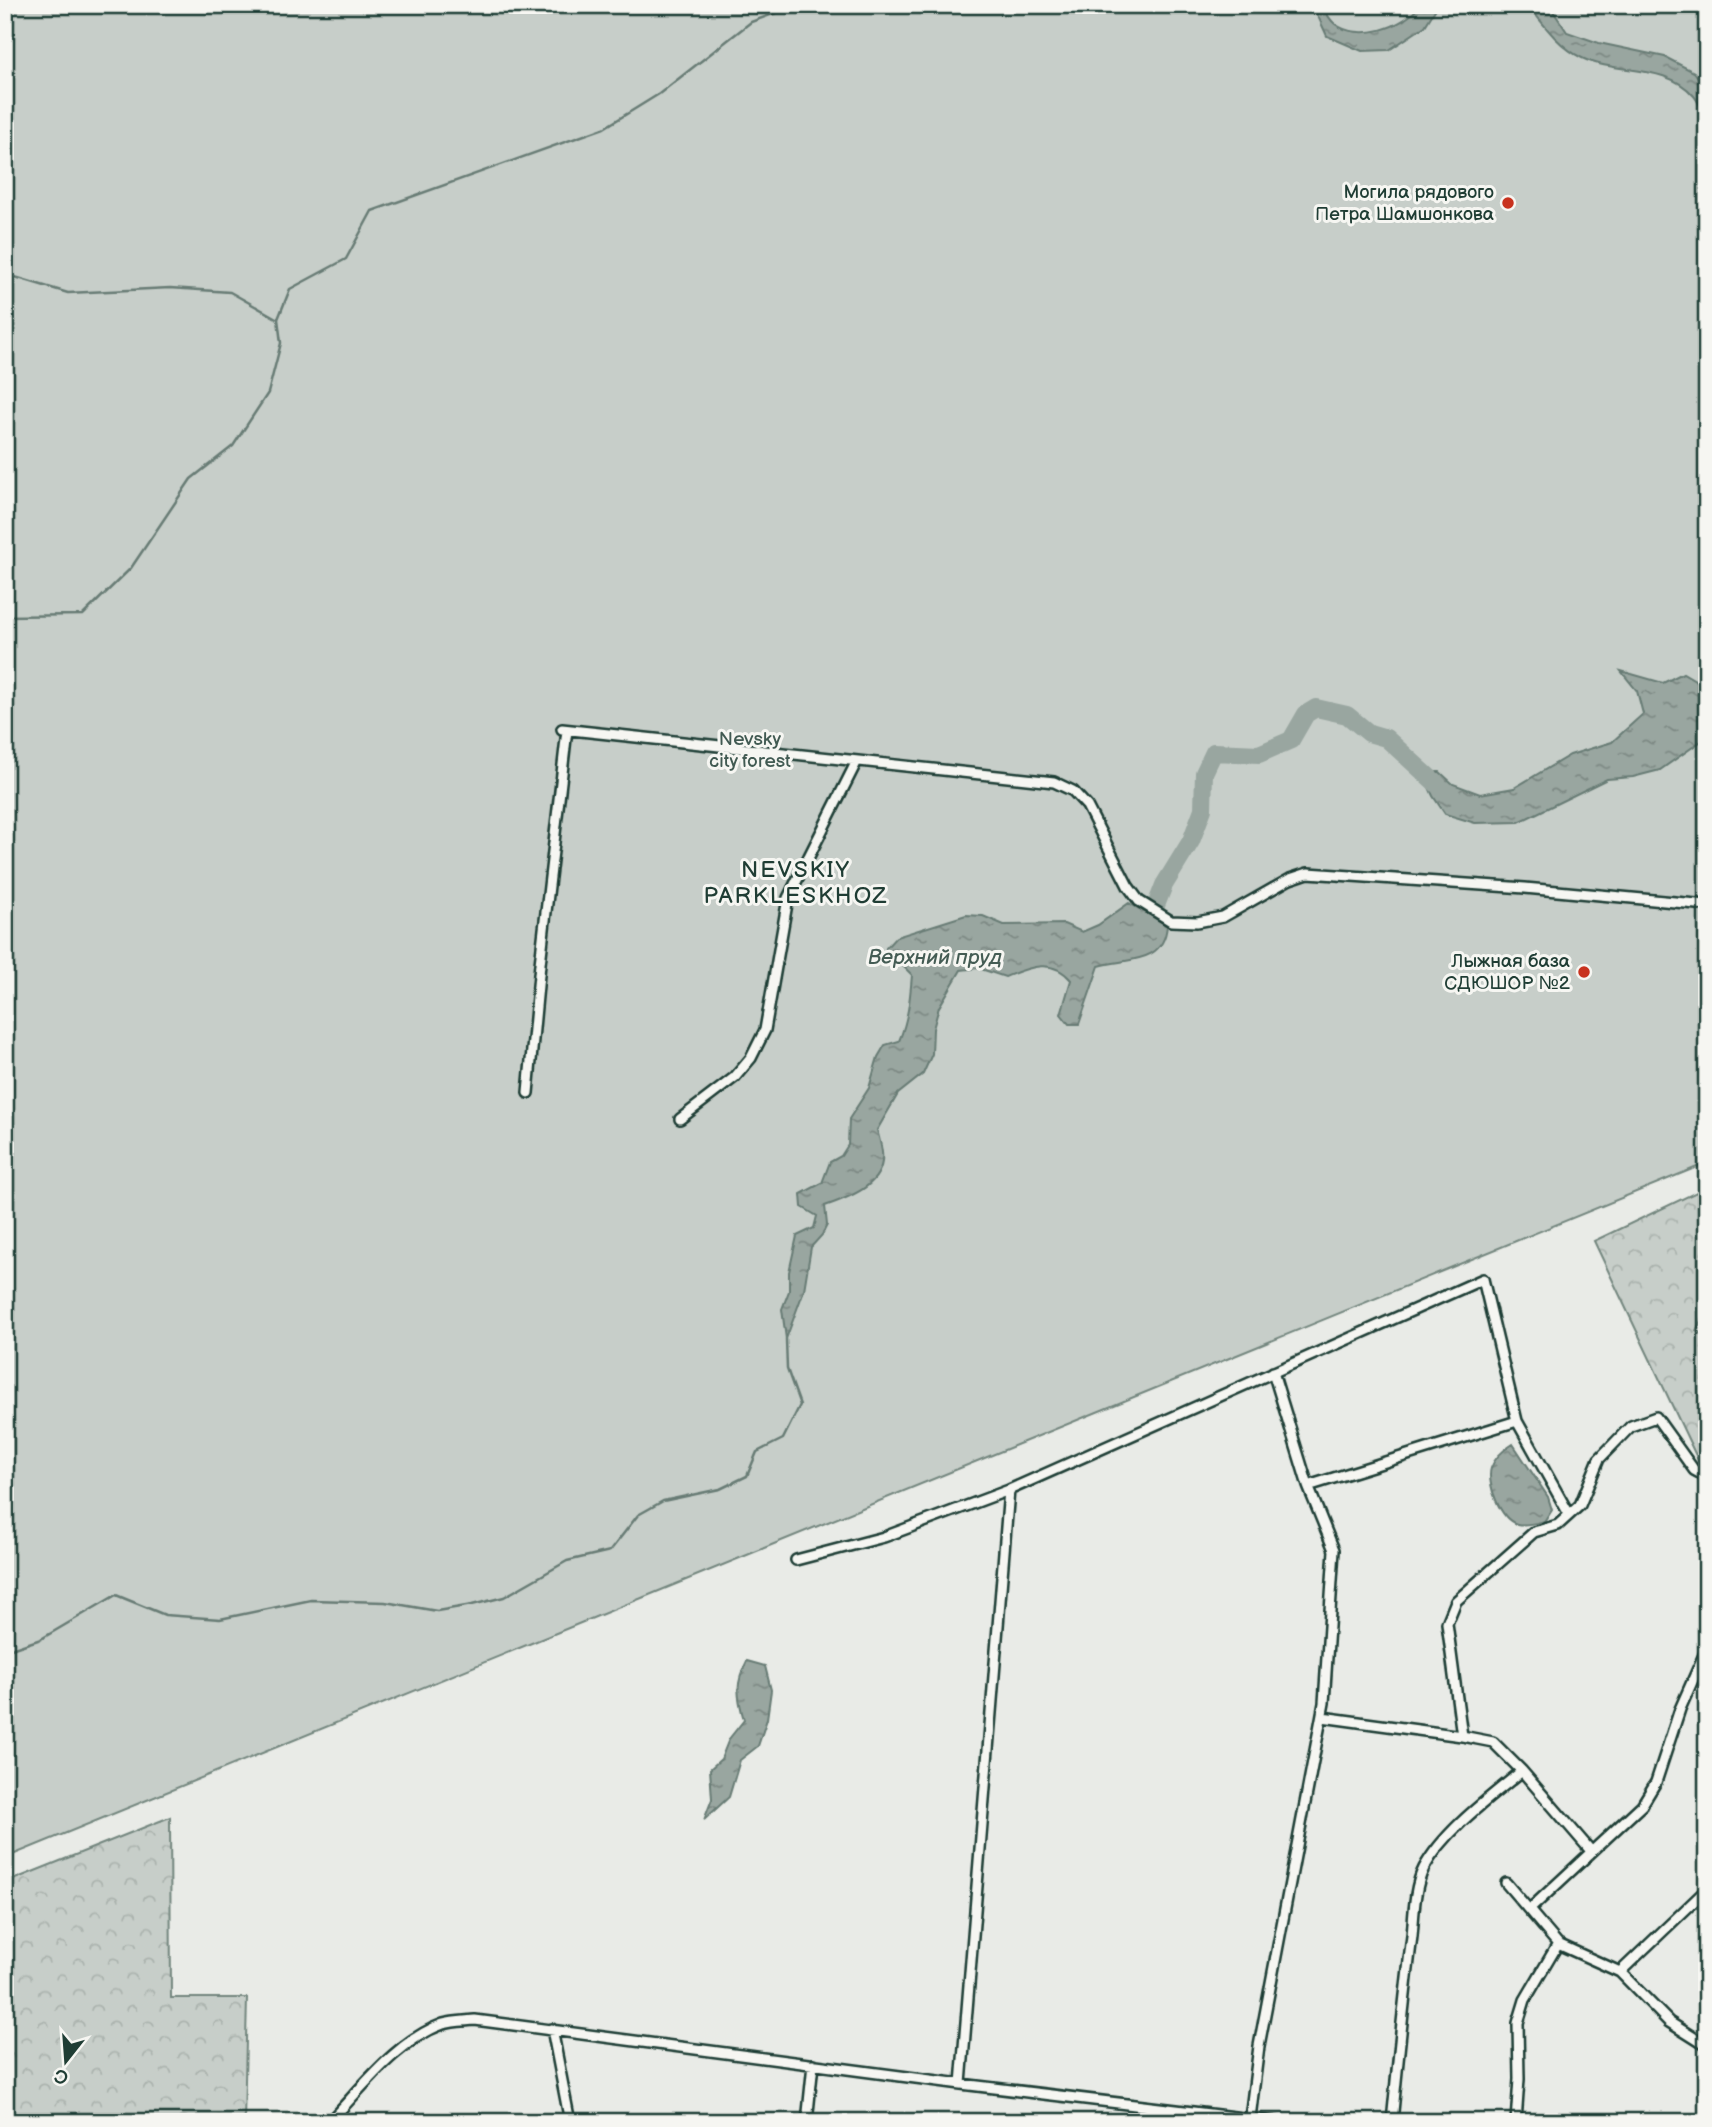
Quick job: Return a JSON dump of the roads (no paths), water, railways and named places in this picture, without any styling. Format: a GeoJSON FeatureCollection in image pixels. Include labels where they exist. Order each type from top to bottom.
{"type":"FeatureCollection","features":[{"type":"Feature","properties":{"kind":"street"},"geometry":{"type":"LineString","coordinates":[[528,1093],[564,730],[1054,782],[1073,791],[1087,806],[1128,886],[1139,901],[1171,920],[1197,922],[1223,917],[1290,878],[1308,873],[1525,888],[1707,905]]}},
{"type":"Feature","properties":{"kind":"street"},"geometry":{"type":"LineString","coordinates":[[680,1119],[735,1077],[751,1058],[765,1030],[788,898],[857,761]]}},
{"type":"Feature","properties":{"kind":"street"},"geometry":{"type":"LineString","coordinates":[[796,1560],[884,1537],[1009,1490],[1483,1279],[1517,1421],[1569,1514]]}},
{"type":"Feature","properties":{"kind":"street"},"geometry":{"type":"LineString","coordinates":[[1250,2119],[1259,2046],[1322,1717],[1334,1550],[1308,1486],[1273,1372]]}},
{"type":"Feature","properties":{"kind":"street"},"geometry":{"type":"LineString","coordinates":[[1462,1736],[1447,1623],[1456,1601],[1534,1532],[1558,1525],[1580,1505],[1599,1460],[1631,1426],[1656,1417],[1694,1470],[1707,1477]]}},
{"type":"Feature","properties":{"kind":"street"},"geometry":{"type":"LineString","coordinates":[[1308,1486],[1517,1421]]}},
{"type":"Feature","properties":{"kind":"street"},"geometry":{"type":"LineString","coordinates":[[961,2084],[1009,1490]]}},
{"type":"Feature","properties":{"kind":"street"},"geometry":{"type":"LineString","coordinates":[[1529,1910],[1642,1805],[1656,1782],[1681,1709],[1707,1648]]}},
{"type":"Feature","properties":{"kind":"street"},"geometry":{"type":"LineString","coordinates":[[1322,1717],[1493,1742],[1522,1771],[1591,1851]]}},
{"type":"Feature","properties":{"kind":"street"},"geometry":{"type":"LineString","coordinates":[[1392,2122],[1404,1993],[1422,1871],[1434,1853],[1473,1812],[1522,1771]]}},
{"type":"Feature","properties":{"kind":"street"},"geometry":{"type":"LineString","coordinates":[[1506,1883],[1558,1944],[1620,1972],[1669,2022],[1707,2046]]}},
{"type":"Feature","properties":{"kind":"street"},"geometry":{"type":"LineString","coordinates":[[1620,1972],[1707,1889]]}},
{"type":"Feature","properties":{"kind":"street"},"geometry":{"type":"LineString","coordinates":[[1516,2122],[1519,2079],[1518,2023],[1525,2000],[1558,1944]]}},
{"type":"Feature","properties":{"kind":"street"},"geometry":{"type":"LineString","coordinates":[[329,2122],[399,2049],[446,2023],[475,2020],[1276,2122]]}},
{"type":"Feature","properties":{"kind":"street"},"geometry":{"type":"LineString","coordinates":[[552,2029],[570,2122]]}},
{"type":"Feature","properties":{"kind":"street"},"geometry":{"type":"LineString","coordinates":[[807,2122],[813,2064]]}},
{"type":"Feature","properties":{"kind":"water"},"geometry":{"type":"Polygon","coordinates":[[[1318,5],[1322,5],[1335,24],[1356,32],[1368,32],[1392,26],[1413,13],[1420,5],[1438,5],[1425,26],[1389,50],[1362,51],[1327,36],[1316,12],[1318,5]]]}},
{"type":"Feature","properties":{"kind":"water"},"geometry":{"type":"Polygon","coordinates":[[[1528,5],[1549,5],[1567,32],[1599,43],[1665,57],[1694,72],[1707,89],[1707,120],[1694,96],[1670,79],[1596,63],[1566,48],[1528,5]]]}},
{"type":"Feature","properties":{"kind":"water"},"geometry":{"type":"Polygon","coordinates":[[[1621,671],[1663,683],[1683,673],[1707,687],[1707,737],[1660,770],[1633,777],[1607,779],[1519,822],[1475,823],[1445,814],[1422,772],[1440,772],[1453,784],[1480,794],[1514,788],[1570,755],[1612,742],[1643,714],[1637,691],[1621,671]]]}},
{"type":"Feature","properties":{"kind":"water","name":"Верхний пруд"},"geometry":{"type":"Polygon","coordinates":[[[1129,903],[1167,925],[1164,938],[1159,947],[1143,957],[1099,966],[1079,1024],[1069,1024],[1061,1014],[1071,980],[1055,969],[1039,967],[1005,977],[978,968],[961,970],[939,1007],[933,1029],[932,1054],[923,1074],[898,1094],[877,1130],[882,1152],[878,1173],[855,1194],[825,1206],[827,1225],[811,1247],[804,1290],[786,1339],[782,1309],[789,1291],[789,1272],[797,1236],[814,1228],[817,1216],[802,1207],[801,1194],[822,1183],[830,1162],[841,1156],[848,1145],[849,1119],[869,1088],[878,1057],[885,1045],[899,1041],[905,1025],[912,975],[901,964],[886,959],[886,948],[896,937],[966,915],[983,916],[1004,925],[1064,924],[1082,932],[1098,925],[1129,903]]]}},
{"type":"Feature","properties":{"kind":"water"},"geometry":{"type":"Polygon","coordinates":[[[1513,1444],[1548,1497],[1552,1510],[1545,1521],[1517,1524],[1505,1516],[1496,1500],[1491,1483],[1491,1468],[1500,1454],[1513,1444]]]}},
{"type":"Feature","properties":{"kind":"water"},"geometry":{"type":"Polygon","coordinates":[[[747,1661],[765,1666],[771,1690],[767,1719],[758,1746],[740,1760],[729,1797],[704,1820],[712,1799],[710,1769],[721,1759],[729,1739],[744,1720],[738,1690],[747,1661]]]}},
{"type":"Feature","properties":{"kind":"waterway"},"geometry":{"type":"LineString","coordinates":[[5,616],[83,615],[131,568],[191,479],[233,446],[268,393],[281,343],[278,319],[290,289],[346,259],[372,211],[604,128],[659,94],[751,22],[798,5]]}},
{"type":"Feature","properties":{"kind":"waterway"},"geometry":{"type":"LineString","coordinates":[[5,274],[68,293],[170,288],[230,292],[278,319]]}},
{"type":"Feature","properties":{"kind":"waterway"},"geometry":{"type":"LineString","coordinates":[[1155,908],[1164,885],[1191,841],[1203,809],[1204,773],[1214,752],[1259,754],[1291,740],[1306,714],[1316,708],[1347,715],[1369,733],[1386,738],[1439,786]]}},
{"type":"Feature","properties":{"kind":"waterway"},"geometry":{"type":"LineString","coordinates":[[5,1651],[41,1639],[116,1595],[165,1615],[220,1619],[311,1600],[385,1602],[437,1611],[504,1597],[567,1561],[610,1551],[638,1515],[663,1501],[720,1489],[747,1476],[757,1452],[783,1439],[800,1405],[787,1369],[786,1339]]}},
{"type":"Feature","properties":{"kind":"place","name":"Могила рядового Петра Шамшонкова"},"geometry":{"type":"Point","coordinates":[1508,203]}},
{"type":"Feature","properties":{"kind":"place","name":"Лыжная база СДЮШОР №2"},"geometry":{"type":"Point","coordinates":[1584,972]}},
{"type":"Feature","properties":{"kind":"district","name":"NEVSKIY PARKLESKHOZ"},"geometry":{"type":"Point","coordinates":[796,883]}},
{"type":"Feature","properties":{"kind":"park label","name":"Nevsky city forest"},"geometry":{"type":"Point","coordinates":[750,750]}}]}
